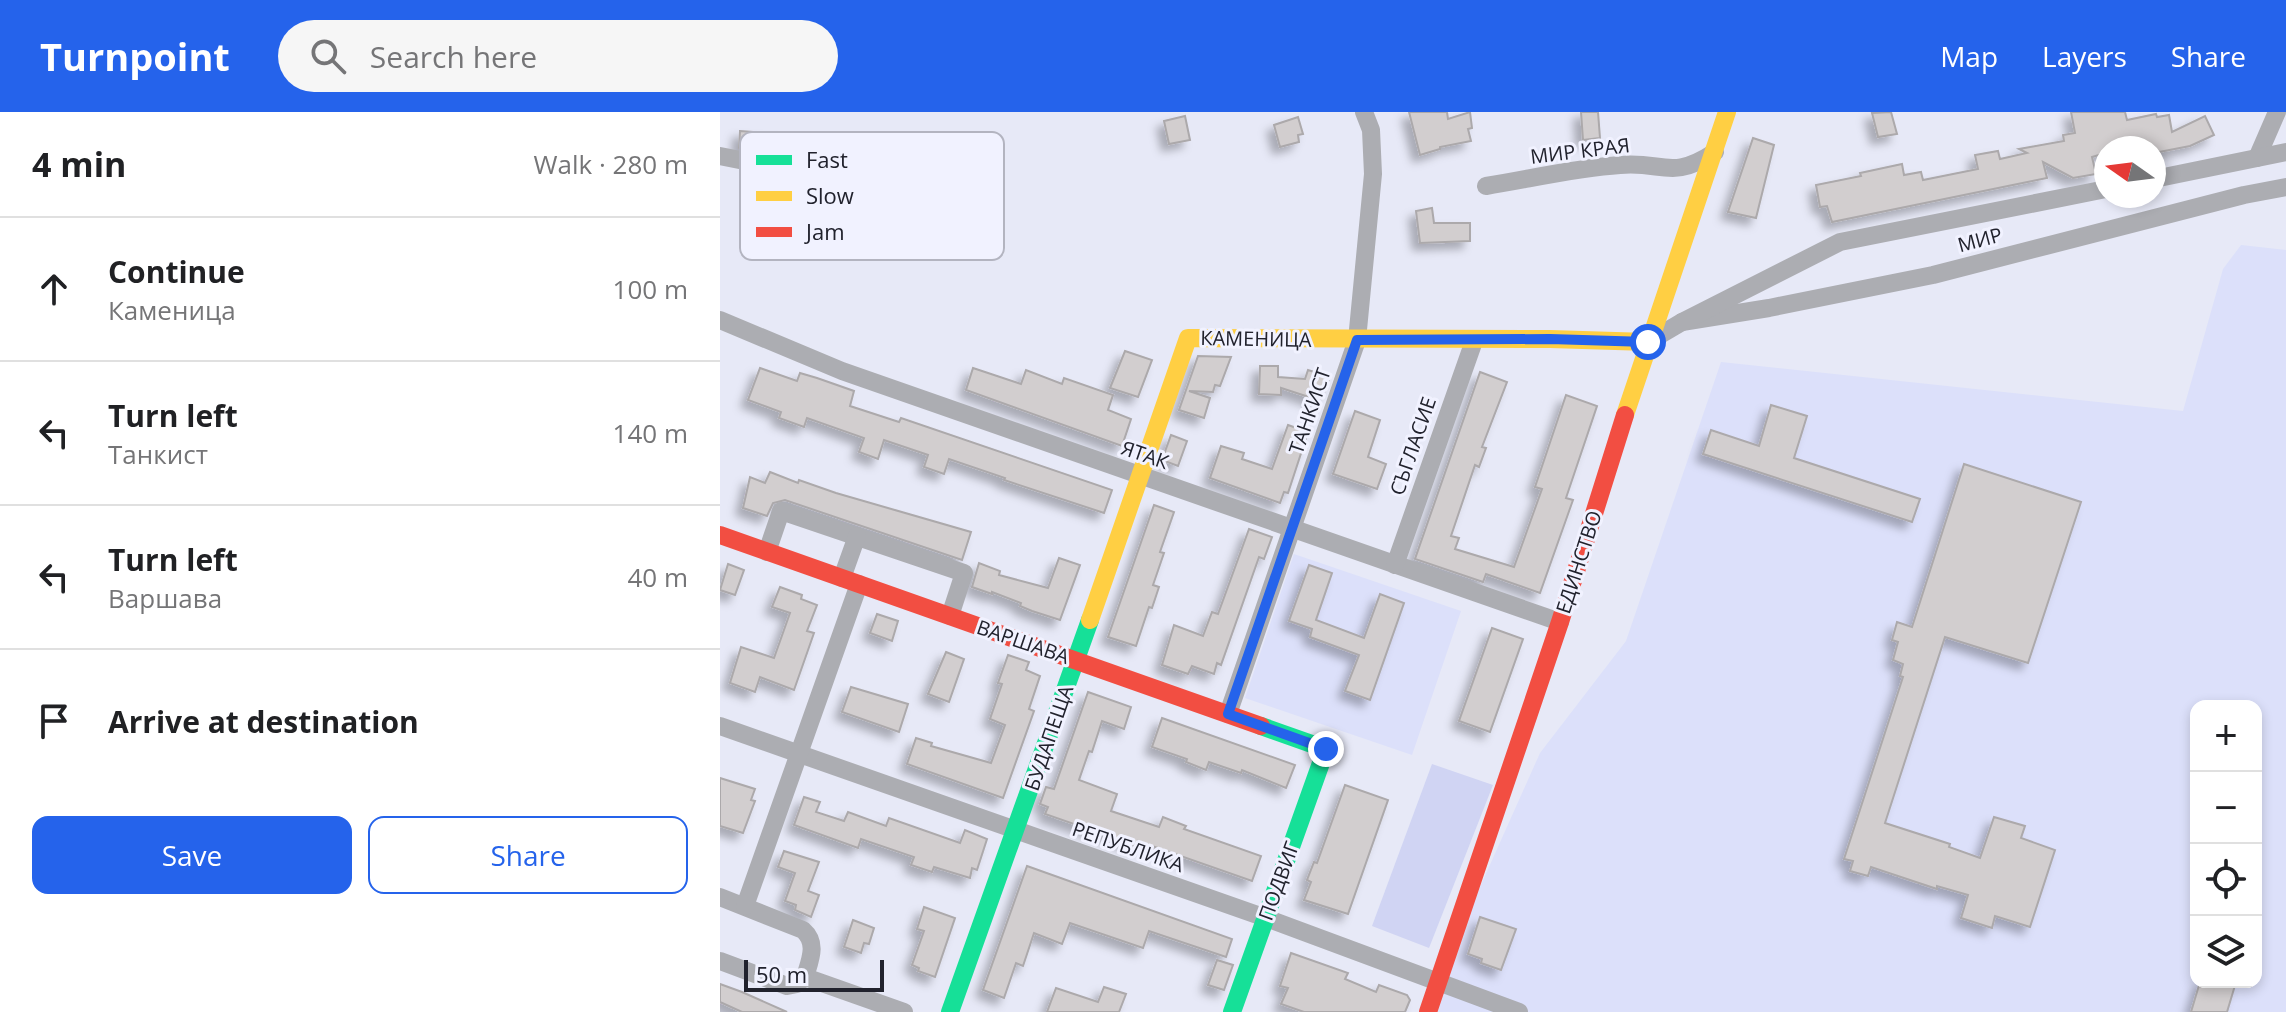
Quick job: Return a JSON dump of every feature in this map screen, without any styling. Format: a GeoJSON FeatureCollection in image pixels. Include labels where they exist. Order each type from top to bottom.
{"type":"FeatureCollection","features":[{"type":"Feature","properties":{"kind":"street","name":"ТАНКИСТ"},"geometry":{"type":"LineString","coordinates":[[1228,714],[1357,340],[1373,174],[1371,130],[1364,112]]}},
{"type":"Feature","properties":{"kind":"street","name":"ЕДИНСТВО"},"geometry":{"type":"LineString","coordinates":[[1428,1012],[1560,622],[1648,342],[1727,112]]}},
{"type":"Feature","properties":{"kind":"street"},"geometry":{"type":"LineString","coordinates":[[2257,158],[2277,112]]}},
{"type":"Feature","properties":{"kind":"street"},"geometry":{"type":"LineString","coordinates":[[1680,170],[1697,164],[1715,152]]}},
{"type":"Feature","properties":{"kind":"street"},"geometry":{"type":"LineString","coordinates":[[2166,177],[2286,152]]}},
{"type":"Feature","properties":{"kind":"street"},"geometry":{"type":"LineString","coordinates":[[720,156],[740,160]]}},
{"type":"Feature","properties":{"kind":"street","name":"МИР КРАЯ"},"geometry":{"type":"LineString","coordinates":[[1486,186],[1622,165],[1680,170]]}},
{"type":"Feature","properties":{"kind":"street"},"geometry":{"type":"LineString","coordinates":[[1680,170],[1693,177],[1703,189]]}},
{"type":"Feature","properties":{"kind":"street","name":"МИР"},"geometry":{"type":"LineString","coordinates":[[1682,322],[1933,275],[2286,187]]}},
{"type":"Feature","properties":{"kind":"street","name":"МИР"},"geometry":{"type":"LineString","coordinates":[[1648,342],[1840,242],[2094,191]]}},
{"type":"Feature","properties":{"kind":"street","name":"ЯТАК"},"geometry":{"type":"LineString","coordinates":[[720,320],[842,371],[1560,622]]}},
{"type":"Feature","properties":{"kind":"street","name":"КАМЕНИЦА"},"geometry":{"type":"LineString","coordinates":[[1160,418],[1188,338],[1648,342]]}},
{"type":"Feature","properties":{"kind":"street","name":"СЪГЛАСИЕ"},"geometry":{"type":"LineString","coordinates":[[1395,565],[1474,341]]}},
{"type":"Feature","properties":{"kind":"street","name":"БУДАПЕЩА"},"geometry":{"type":"LineString","coordinates":[[950,1012],[1160,418]]}},
{"type":"Feature","properties":{"kind":"street"},"geometry":{"type":"LineString","coordinates":[[767,552],[781,511],[964,573],[950,616]]}},
{"type":"Feature","properties":{"kind":"street","name":"ВАРШАВА"},"geometry":{"type":"LineString","coordinates":[[720,535],[1326,749]]}},
{"type":"Feature","properties":{"kind":"street"},"geometry":{"type":"LineString","coordinates":[[745,906],[800,754],[851,581],[857,536]]}},
{"type":"Feature","properties":{"kind":"street","name":"РЕПУБЛИКА"},"geometry":{"type":"LineString","coordinates":[[720,726],[1266,918],[1519,1012]]}},
{"type":"Feature","properties":{"kind":"street","name":"ПОДВИГ"},"geometry":{"type":"LineString","coordinates":[[1232,1012],[1326,749]]}},
{"type":"Feature","properties":{"kind":"street"},"geometry":{"type":"LineString","coordinates":[[720,897],[803,930],[813,945],[805,977],[797,984],[787,986],[720,961]]}},
{"type":"Feature","properties":{"kind":"street"},"geometry":{"type":"LineString","coordinates":[[805,977],[904,1012]]}},
{"type":"Feature","properties":{"kind":"shaded area"},"geometry":{"type":"Polygon","coordinates":[[[2241,245],[2286,250],[2286,1012],[1428,1012],[1438,981],[1540,753],[1626,641],[1721,362],[2183,411],[2223,269],[2241,245]]]}},
{"type":"Feature","properties":{"kind":"shaded area"},"geometry":{"type":"Polygon","coordinates":[[[1294,554],[1461,611],[1412,755],[1245,698],[1294,554]]]}},
{"type":"Feature","properties":{"kind":"shaded area"},"geometry":{"type":"Polygon","coordinates":[[[1432,764],[1493,785],[1429,948],[1372,926],[1432,764]]]}},
{"type":"Feature","properties":{"kind":"building"},"geometry":{"type":"Polygon","coordinates":[[[1409,112],[1447,112],[1448,119],[1470,112],[1472,128],[1468,129],[1471,141],[1440,147],[1420,155],[1409,112]]]}},
{"type":"Feature","properties":{"kind":"building"},"geometry":{"type":"Polygon","coordinates":[[[1581,112],[1598,112],[1600,138],[1583,140],[1581,112]]]}},
{"type":"Feature","properties":{"kind":"building"},"geometry":{"type":"Polygon","coordinates":[[[1891,112],[1897,134],[1878,137],[1872,113],[1891,112]]]}},
{"type":"Feature","properties":{"kind":"building"},"geometry":{"type":"Polygon","coordinates":[[[2071,112],[2125,112],[2127,120],[2156,114],[2157,117],[2169,115],[2172,132],[2205,116],[2214,135],[2190,146],[2166,151],[2166,136],[2094,136],[2094,174],[2073,178],[2043,162],[2047,178],[1832,222],[1827,206],[1820,207],[1816,185],[1902,164],[1904,175],[1921,172],[1923,180],[1978,169],[1975,155],[1998,151],[2000,159],[2027,153],[2019,149],[2064,141],[2063,135],[2075,133],[2071,112]]]}},
{"type":"Feature","properties":{"kind":"building"},"geometry":{"type":"Polygon","coordinates":[[[1185,116],[1190,140],[1169,144],[1164,121],[1185,116]]]}},
{"type":"Feature","properties":{"kind":"building"},"geometry":{"type":"Polygon","coordinates":[[[1298,117],[1303,134],[1298,135],[1299,142],[1280,147],[1274,125],[1298,117]]]}},
{"type":"Feature","properties":{"kind":"building"},"geometry":{"type":"Polygon","coordinates":[[[1753,138],[1774,145],[1756,218],[1728,212],[1753,138]]]}},
{"type":"Feature","properties":{"kind":"building"},"geometry":{"type":"Polygon","coordinates":[[[1432,208],[1434,223],[1470,223],[1470,241],[1420,243],[1416,211],[1432,208]]]}},
{"type":"Feature","properties":{"kind":"building"},"geometry":{"type":"Polygon","coordinates":[[[1125,351],[1152,360],[1138,397],[1110,388],[1125,351]]]}},
{"type":"Feature","properties":{"kind":"building"},"geometry":{"type":"Polygon","coordinates":[[[1198,356],[1231,357],[1220,386],[1215,385],[1213,392],[1189,391],[1210,398],[1204,418],[1179,410],[1198,356]]]}},
{"type":"Feature","properties":{"kind":"building"},"geometry":{"type":"Polygon","coordinates":[[[1260,366],[1278,366],[1278,377],[1305,379],[1308,370],[1330,377],[1318,400],[1281,388],[1281,395],[1259,394],[1260,366]]]}},
{"type":"Feature","properties":{"kind":"building"},"geometry":{"type":"Polygon","coordinates":[[[760,368],[797,381],[800,373],[817,378],[854,391],[850,406],[899,422],[901,418],[1112,490],[1104,513],[949,459],[944,474],[924,467],[928,455],[884,440],[878,459],[859,452],[864,438],[807,418],[804,427],[779,418],[781,412],[748,400],[760,368]]]}},
{"type":"Feature","properties":{"kind":"building"},"geometry":{"type":"Polygon","coordinates":[[[973,368],[1021,384],[1026,370],[1062,384],[1064,378],[1113,395],[1108,410],[1131,419],[1122,446],[966,390],[973,368]]]}},
{"type":"Feature","properties":{"kind":"building"},"geometry":{"type":"Polygon","coordinates":[[[1480,372],[1507,382],[1482,447],[1486,448],[1479,467],[1475,465],[1451,536],[1459,538],[1455,549],[1514,567],[1542,489],[1535,487],[1566,395],[1597,406],[1566,498],[1573,500],[1540,593],[1486,574],[1483,582],[1415,559],[1480,372]]]}},
{"type":"Feature","properties":{"kind":"building"},"geometry":{"type":"Polygon","coordinates":[[[1771,405],[1807,416],[1794,458],[1920,499],[1912,522],[1703,454],[1711,430],[1759,446],[1771,405]]]}},
{"type":"Feature","properties":{"kind":"building"},"geometry":{"type":"Polygon","coordinates":[[[1355,411],[1380,420],[1368,457],[1386,464],[1377,489],[1333,474],[1355,411]]]}},
{"type":"Feature","properties":{"kind":"building"},"geometry":{"type":"Polygon","coordinates":[[[1288,425],[1308,432],[1288,493],[1284,492],[1280,503],[1210,478],[1221,446],[1244,453],[1242,459],[1272,469],[1288,425]]]}},
{"type":"Feature","properties":{"kind":"building"},"geometry":{"type":"Polygon","coordinates":[[[1171,435],[1187,441],[1178,466],[1162,460],[1171,435]]]}},
{"type":"Feature","properties":{"kind":"building"},"geometry":{"type":"Polygon","coordinates":[[[1964,464],[2081,502],[2028,663],[1945,637],[1885,823],[1950,844],[1949,847],[1980,858],[1994,817],[2025,826],[2021,838],[2055,850],[2030,927],[1995,916],[1992,928],[1961,918],[1968,895],[1937,886],[1937,889],[1871,867],[1868,876],[1850,871],[1853,861],[1844,859],[1903,677],[1900,676],[1903,664],[1893,660],[1898,642],[1892,640],[1897,622],[1912,627],[1964,464]]]}},
{"type":"Feature","properties":{"kind":"building"},"geometry":{"type":"Polygon","coordinates":[[[770,472],[798,483],[799,480],[971,532],[962,560],[785,500],[773,503],[767,516],[743,508],[750,477],[765,483],[770,472]]]}},
{"type":"Feature","properties":{"kind":"building"},"geometry":{"type":"Polygon","coordinates":[[[1154,505],[1174,512],[1153,585],[1159,587],[1136,646],[1108,637],[1154,505]]]}},
{"type":"Feature","properties":{"kind":"building"},"geometry":{"type":"Polygon","coordinates":[[[1249,529],[1272,537],[1264,559],[1259,557],[1221,665],[1217,663],[1214,674],[1192,666],[1188,674],[1162,665],[1174,625],[1203,636],[1212,612],[1218,614],[1249,529]]]}},
{"type":"Feature","properties":{"kind":"building"},"geometry":{"type":"Polygon","coordinates":[[[1059,558],[1080,565],[1060,620],[972,587],[979,563],[1000,571],[999,575],[1048,588],[1059,558]]]}},
{"type":"Feature","properties":{"kind":"building"},"geometry":{"type":"Polygon","coordinates":[[[728,564],[744,570],[735,595],[720,590],[728,564]]]}},
{"type":"Feature","properties":{"kind":"building"},"geometry":{"type":"Polygon","coordinates":[[[1309,565],[1332,573],[1316,620],[1364,638],[1380,594],[1404,603],[1370,700],[1345,691],[1359,655],[1310,637],[1312,629],[1289,621],[1309,565]]]}},
{"type":"Feature","properties":{"kind":"building"},"geometry":{"type":"Polygon","coordinates":[[[780,587],[802,595],[801,599],[817,605],[807,631],[814,633],[794,690],[760,677],[755,692],[730,683],[741,647],[774,658],[790,613],[772,607],[780,587]]]}},
{"type":"Feature","properties":{"kind":"building"},"geometry":{"type":"Polygon","coordinates":[[[877,614],[898,621],[892,641],[870,633],[877,614]]]}},
{"type":"Feature","properties":{"kind":"building"},"geometry":{"type":"Polygon","coordinates":[[[1492,628],[1523,639],[1490,732],[1459,721],[1492,628]]]}},
{"type":"Feature","properties":{"kind":"building"},"geometry":{"type":"Polygon","coordinates":[[[946,652],[964,659],[949,702],[928,694],[946,652]]]}},
{"type":"Feature","properties":{"kind":"building"},"geometry":{"type":"Polygon","coordinates":[[[1008,655],[1029,662],[1026,670],[1040,676],[1029,709],[1034,711],[1003,798],[907,764],[916,738],[932,743],[931,746],[991,763],[1005,725],[990,719],[1008,655]]]}},
{"type":"Feature","properties":{"kind":"building"},"geometry":{"type":"Polygon","coordinates":[[[851,687],[908,704],[899,732],[842,712],[851,687]]]}},
{"type":"Feature","properties":{"kind":"building"},"geometry":{"type":"Polygon","coordinates":[[[1088,692],[1131,707],[1124,729],[1102,721],[1079,780],[1117,794],[1111,811],[1159,827],[1163,817],[1186,826],[1184,829],[1261,856],[1252,881],[1138,841],[1137,846],[1045,814],[1048,807],[1040,804],[1046,787],[1054,789],[1088,692]]]}},
{"type":"Feature","properties":{"kind":"building"},"geometry":{"type":"Polygon","coordinates":[[[1162,718],[1295,765],[1286,788],[1242,770],[1241,773],[1209,762],[1206,770],[1186,762],[1187,759],[1152,747],[1162,718]]]}},
{"type":"Feature","properties":{"kind":"building"},"geometry":{"type":"Polygon","coordinates":[[[720,778],[755,789],[751,800],[755,801],[743,833],[720,826],[720,778]]]}},
{"type":"Feature","properties":{"kind":"building"},"geometry":{"type":"Polygon","coordinates":[[[1345,785],[1388,800],[1348,914],[1304,900],[1311,882],[1307,880],[1314,862],[1317,863],[1345,785]]]}},
{"type":"Feature","properties":{"kind":"building"},"geometry":{"type":"Polygon","coordinates":[[[804,797],[820,802],[816,812],[844,821],[848,812],[886,826],[889,818],[960,843],[965,830],[987,839],[977,870],[972,868],[970,878],[934,867],[932,872],[911,865],[914,857],[861,839],[858,848],[794,825],[804,797]]]}},
{"type":"Feature","properties":{"kind":"building"},"geometry":{"type":"Polygon","coordinates":[[[784,851],[819,862],[808,891],[819,895],[811,917],[795,910],[796,905],[785,901],[795,873],[778,867],[784,851]]]}},
{"type":"Feature","properties":{"kind":"building"},"geometry":{"type":"Polygon","coordinates":[[[1027,866],[1232,939],[1226,957],[1149,931],[1143,948],[1070,923],[1062,944],[1034,933],[1023,966],[1016,963],[1004,998],[983,990],[1027,866]]]}},
{"type":"Feature","properties":{"kind":"building"},"geometry":{"type":"Polygon","coordinates":[[[924,907],[955,918],[935,977],[918,971],[919,968],[912,965],[924,931],[917,929],[924,907]]]}},
{"type":"Feature","properties":{"kind":"building"},"geometry":{"type":"Polygon","coordinates":[[[1480,917],[1516,929],[1501,970],[1481,963],[1482,959],[1468,954],[1480,917]]]}},
{"type":"Feature","properties":{"kind":"building"},"geometry":{"type":"Polygon","coordinates":[[[853,920],[874,928],[869,944],[864,943],[861,953],[844,947],[853,920]]]}},
{"type":"Feature","properties":{"kind":"building"},"geometry":{"type":"Polygon","coordinates":[[[1291,953],[1348,973],[1345,979],[1376,992],[1379,985],[1407,995],[1410,1000],[1405,1012],[1304,1012],[1281,1004],[1288,988],[1280,986],[1291,953]]]}},
{"type":"Feature","properties":{"kind":"building"},"geometry":{"type":"Polygon","coordinates":[[[1217,960],[1233,965],[1224,990],[1208,985],[1217,960]]]}},
{"type":"Feature","properties":{"kind":"building"},"geometry":{"type":"Polygon","coordinates":[[[720,984],[787,1012],[742,1012],[720,1002],[720,984]]]}},
{"type":"Feature","properties":{"kind":"building"},"geometry":{"type":"Polygon","coordinates":[[[1104,987],[1126,994],[1119,1012],[1047,1012],[1056,988],[1098,1002],[1104,987]]]}},
{"type":"Feature","properties":{"kind":"building"},"geometry":{"type":"Polygon","coordinates":[[[2198,988],[2234,988],[2227,1012],[2191,1012],[2198,988]]]}},
{"type":"Feature","properties":{"kind":"traffic: fast"},"geometry":{"type":"LineString","coordinates":[[950,1012],[1090,620]]}},
{"type":"Feature","properties":{"kind":"traffic: fast"},"geometry":{"type":"LineString","coordinates":[[1232,1012],[1326,749],[1261,726]]}},
{"type":"Feature","properties":{"kind":"traffic: slow"},"geometry":{"type":"LineString","coordinates":[[1625,415],[1727,112]]}},
{"type":"Feature","properties":{"kind":"traffic: slow"},"geometry":{"type":"LineString","coordinates":[[1090,620],[1188,338],[1648,342]]}},
{"type":"Feature","properties":{"kind":"traffic: jam"},"geometry":{"type":"LineString","coordinates":[[1428,1012],[1560,622],[1625,415]]}},
{"type":"Feature","properties":{"kind":"traffic: jam"},"geometry":{"type":"LineString","coordinates":[[720,535],[1261,726]]}},
{"type":"Feature","properties":{"kind":"route"},"geometry":{"type":"LineString","coordinates":[[1326,749],[1228,714],[1357,340],[1648,342]]}}]}
